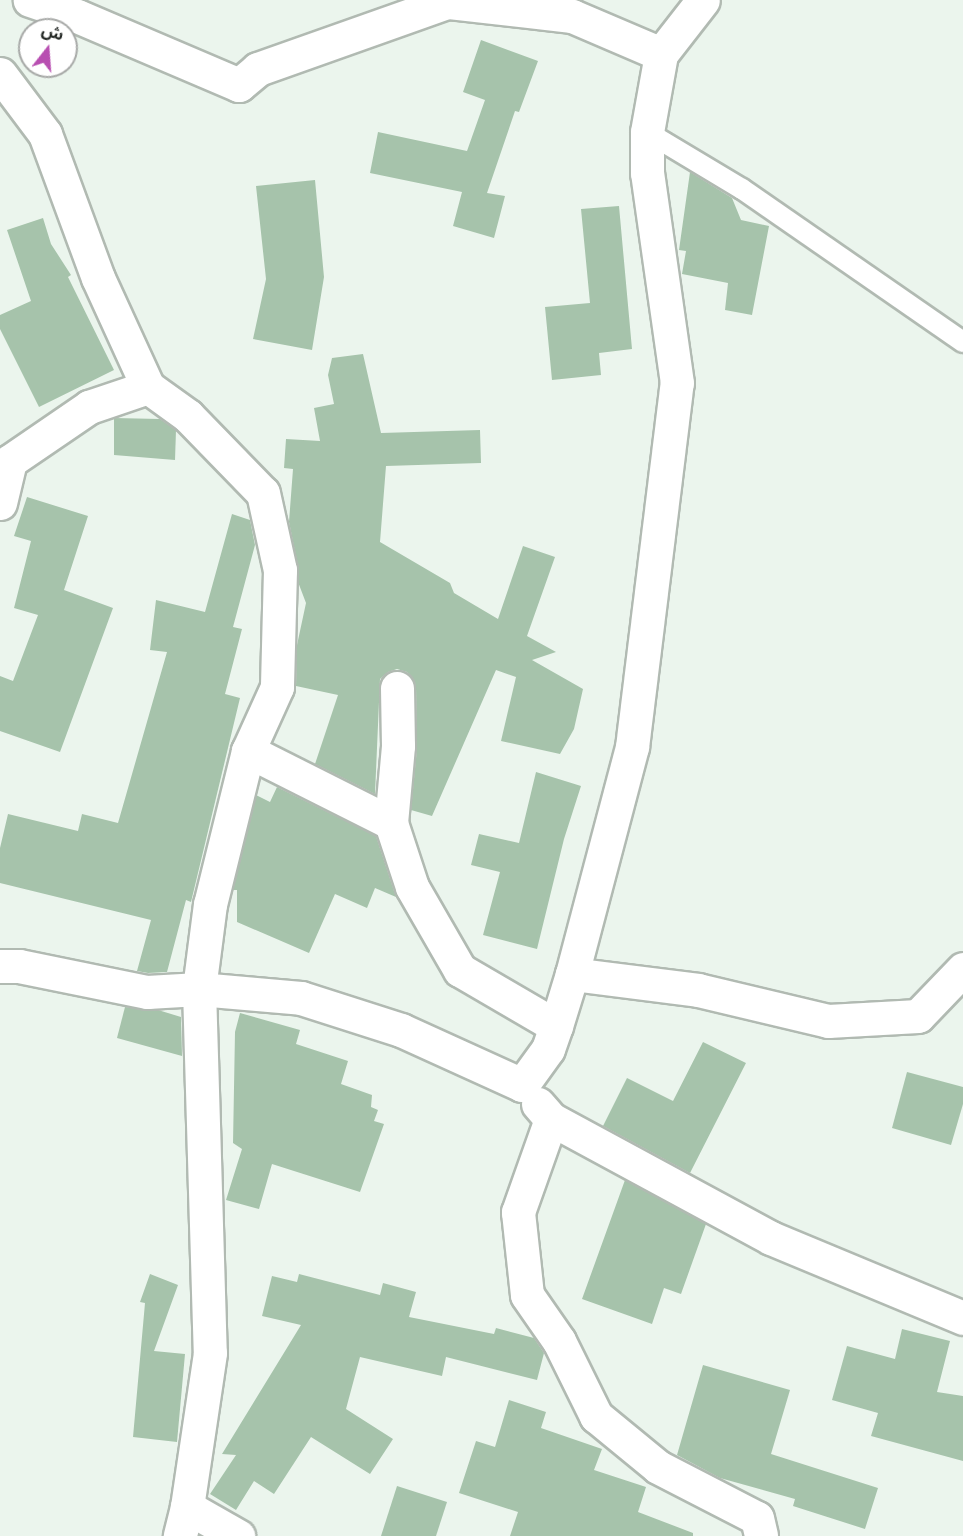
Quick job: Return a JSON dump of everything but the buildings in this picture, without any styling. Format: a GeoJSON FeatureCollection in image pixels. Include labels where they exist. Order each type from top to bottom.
{"type":"FeatureCollection","features":[{"type":"Feature","properties":{"kind":"street"},"geometry":{"type":"LineString","coordinates":[[30,0],[88,20],[239,85],[258,69],[447,2],[572,16],[661,54]]}},
{"type":"Feature","properties":{"kind":"street"},"geometry":{"type":"LineString","coordinates":[[522,1085],[548,1048],[556,1026],[632,747],[677,383],[647,173],[647,132],[661,54],[703,0]]}},
{"type":"Feature","properties":{"kind":"street"},"geometry":{"type":"LineString","coordinates":[[0,75],[45,134],[99,278],[148,387],[188,416],[263,493],[280,570],[277,687],[248,751],[210,904],[199,989],[210,1353],[184,1522],[238,1536]]}},
{"type":"Feature","properties":{"kind":"street"},"geometry":{"type":"LineString","coordinates":[[0,502],[10,461],[89,407],[148,387]]}},
{"type":"Feature","properties":{"kind":"street"},"geometry":{"type":"LineString","coordinates":[[397,688],[398,746],[391,823],[412,887],[460,970],[556,1026]]}},
{"type":"Feature","properties":{"kind":"street"},"geometry":{"type":"LineString","coordinates":[[248,751],[391,823]]}},
{"type":"Feature","properties":{"kind":"street"},"geometry":{"type":"LineString","coordinates":[[0,966],[19,966],[147,992],[199,989],[301,998],[401,1030],[522,1085],[551,1119],[771,1238],[963,1318]]}},
{"type":"Feature","properties":{"kind":"street"},"geometry":{"type":"LineString","coordinates":[[572,974],[698,990],[828,1021],[918,1016],[963,969]]}},
{"type":"Feature","properties":{"kind":"street"},"geometry":{"type":"LineString","coordinates":[[551,1119],[518,1212],[527,1295],[560,1341],[596,1416],[658,1467],[758,1518],[761,1536]]}},
{"type":"Feature","properties":{"kind":"lane"},"geometry":{"type":"LineString","coordinates":[[647,132],[742,189],[963,342]]}}]}
